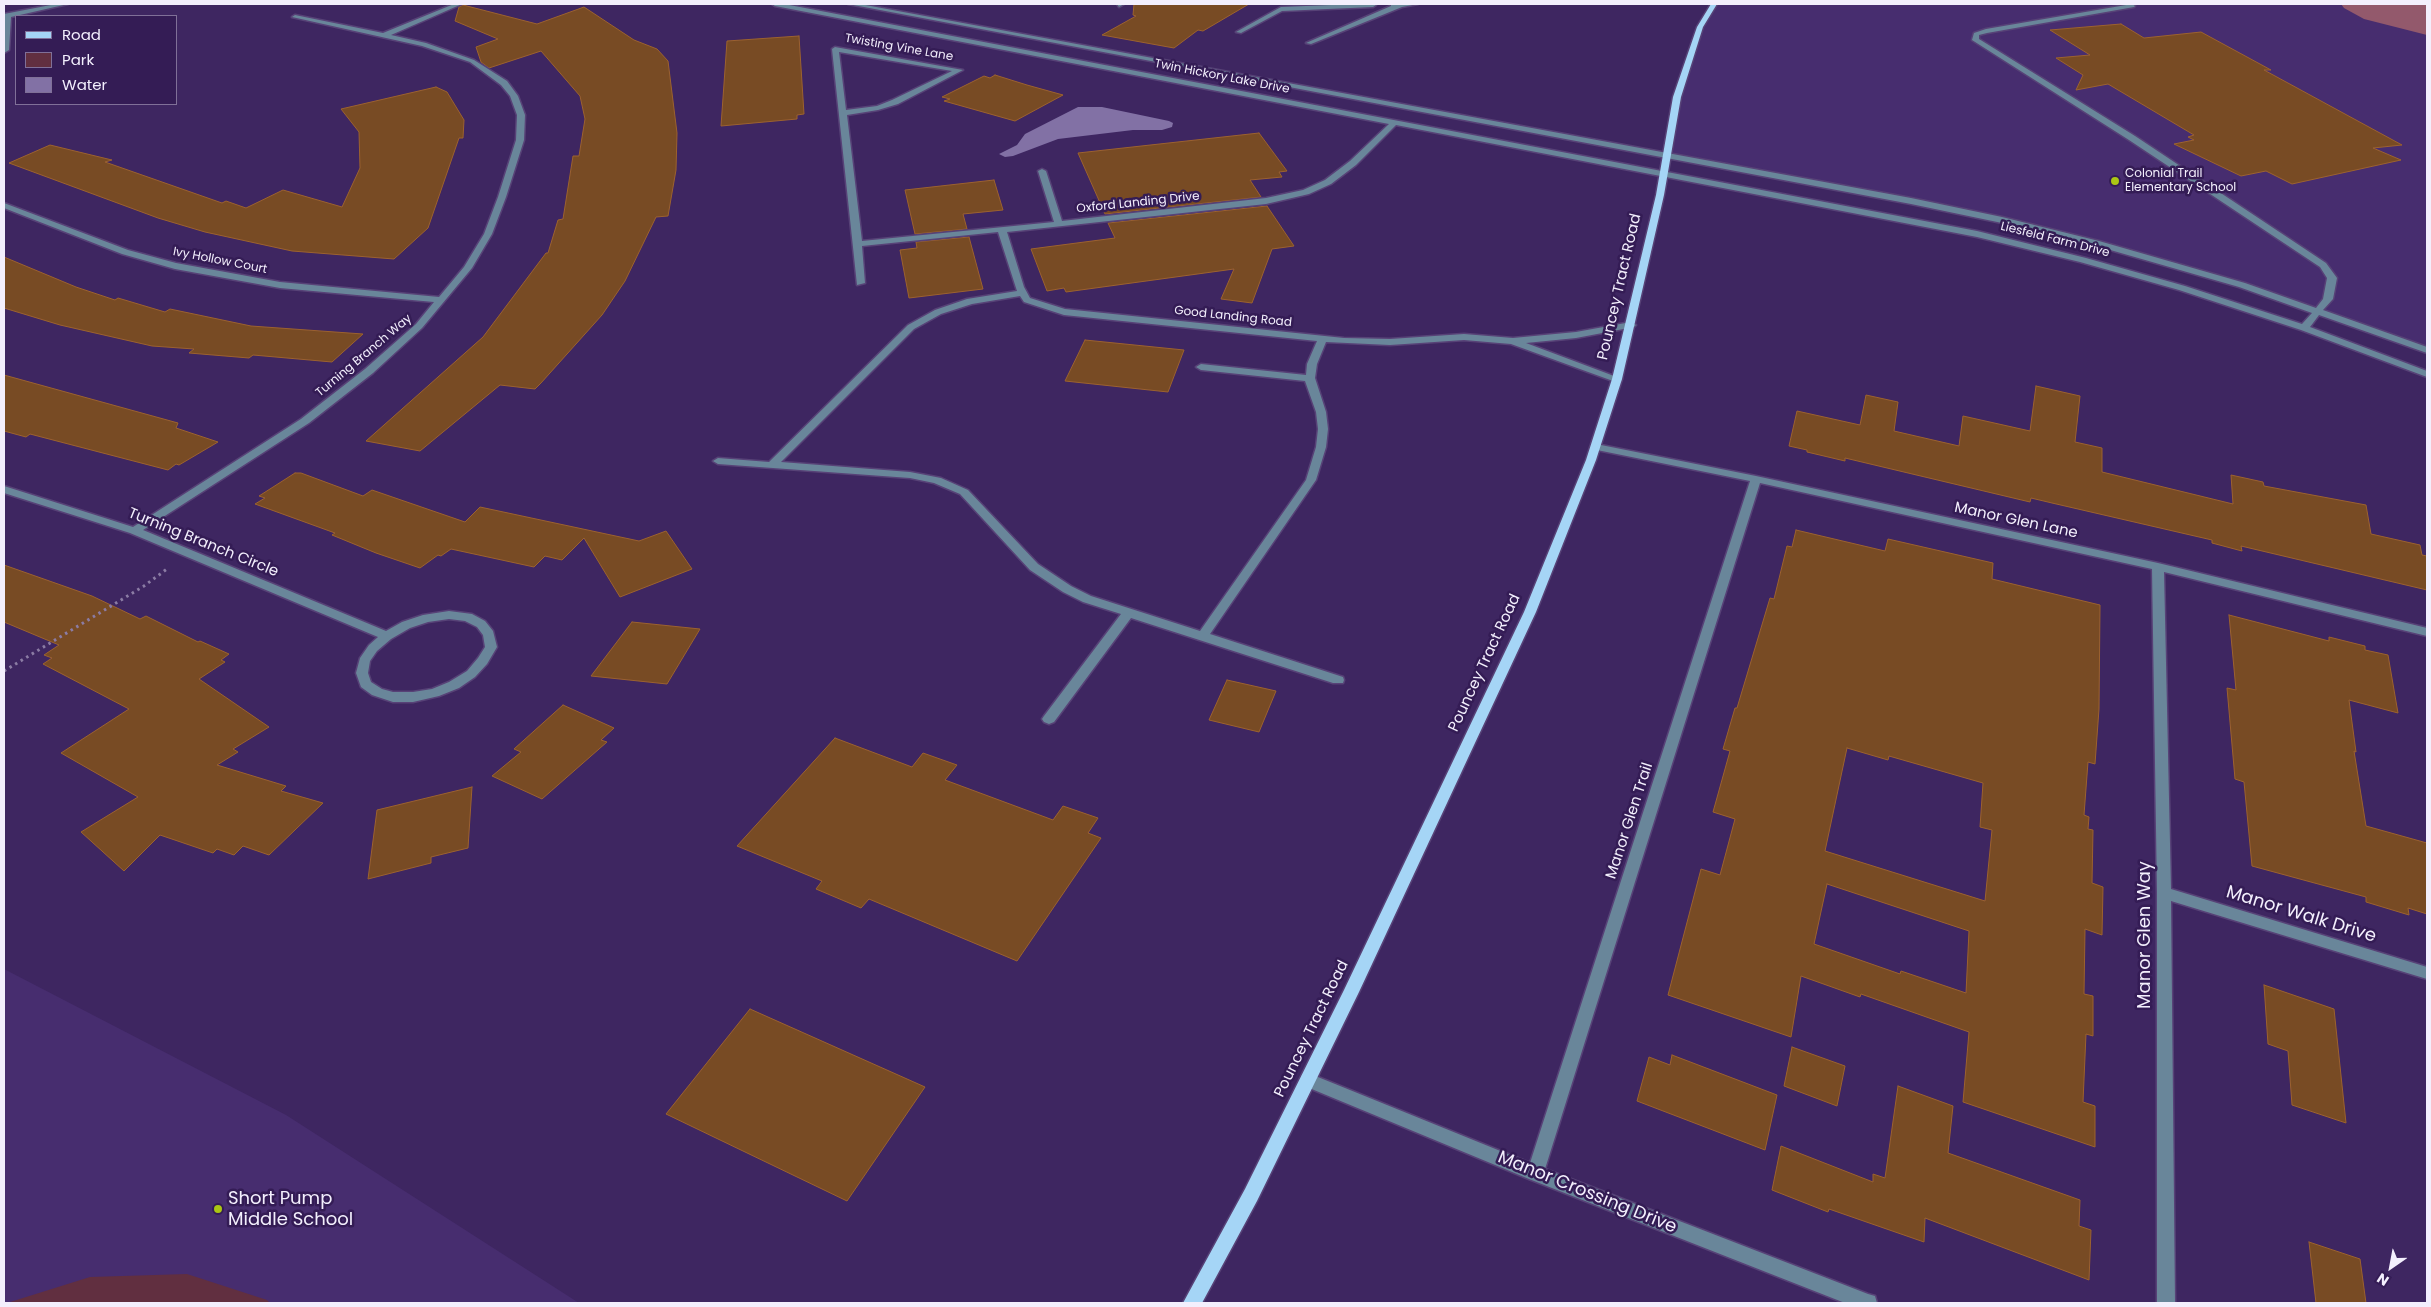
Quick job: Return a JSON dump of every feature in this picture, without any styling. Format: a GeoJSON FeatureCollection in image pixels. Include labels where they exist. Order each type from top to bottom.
{"type":"FeatureCollection","features":[{"type":"Feature","properties":{"kind":"main road","name":"Pouncey Tract Road"},"geometry":{"type":"LineString","coordinates":[[1192,1303],[1251,1195],[1308,1080],[1530,612],[1596,447],[1617,379],[1665,173],[1678,97],[1700,27],[1714,4]]}},
{"type":"Feature","properties":{"kind":"street"},"geometry":{"type":"LineString","coordinates":[[4,50],[6,50],[6,16],[65,4]]}},
{"type":"Feature","properties":{"kind":"street"},"geometry":{"type":"LineString","coordinates":[[385,35],[458,4]]}},
{"type":"Feature","properties":{"kind":"street","name":"Twin Hickory Lake Drive"},"geometry":{"type":"LineString","coordinates":[[775,4],[1665,173]]}},
{"type":"Feature","properties":{"kind":"street","name":"Twin Hickory Lake Drive"},"geometry":{"type":"LineString","coordinates":[[851,4],[1667,156]]}},
{"type":"Feature","properties":{"kind":"street"},"geometry":{"type":"LineString","coordinates":[[1239,32],[1281,9],[1415,4]]}},
{"type":"Feature","properties":{"kind":"street"},"geometry":{"type":"LineString","coordinates":[[1309,43],[1400,5]]}},
{"type":"Feature","properties":{"kind":"street"},"geometry":{"type":"LineString","coordinates":[[2132,6],[1986,31],[1976,34],[1975,40],[2140,144],[2314,258],[2329,272],[2332,278],[2328,299],[2304,328]]}},
{"type":"Feature","properties":{"kind":"street","name":"Turning Branch Way"},"geometry":{"type":"LineString","coordinates":[[134,531],[304,421],[391,352],[419,326],[468,268],[488,234],[520,140],[521,115],[514,96],[504,83],[484,68],[448,51],[385,35],[295,17]]}},
{"type":"Feature","properties":{"kind":"street","name":"Twisting Vine Lane"},"geometry":{"type":"LineString","coordinates":[[843,113],[878,108],[895,102],[959,70],[835,49],[858,244],[860,283]]}},
{"type":"Feature","properties":{"kind":"street","name":"Oxford Landing Drive"},"geometry":{"type":"LineString","coordinates":[[858,244],[1266,201],[1306,192],[1328,182],[1353,162],[1395,122]]}},
{"type":"Feature","properties":{"kind":"street","name":"Liesfeld Farm Drive"},"geometry":{"type":"LineString","coordinates":[[1667,156],[1920,203],[2049,231],[2201,272],[2320,311],[2427,350]]}},
{"type":"Feature","properties":{"kind":"street"},"geometry":{"type":"LineString","coordinates":[[1042,170],[1059,224]]}},
{"type":"Feature","properties":{"kind":"street","name":"Liesfeld Farm Drive"},"geometry":{"type":"LineString","coordinates":[[1665,173],[1895,217],[2035,248],[2182,288],[2304,328],[2427,374]]}},
{"type":"Feature","properties":{"kind":"street","name":"Ivy Hollow Court"},"geometry":{"type":"LineString","coordinates":[[4,204],[125,252],[174,266],[280,285],[441,300]]}},
{"type":"Feature","properties":{"kind":"street"},"geometry":{"type":"LineString","coordinates":[[772,464],[911,327],[938,312],[962,304],[987,297],[1023,293],[1002,230]]}},
{"type":"Feature","properties":{"kind":"street","name":"Good Landing Road"},"geometry":{"type":"LineString","coordinates":[[1023,293],[1027,300],[1064,312],[1323,339],[1390,342],[1464,337],[1513,341]]}},
{"type":"Feature","properties":{"kind":"street"},"geometry":{"type":"LineString","coordinates":[[1513,341],[1576,335],[1631,325]]}},
{"type":"Feature","properties":{"kind":"street"},"geometry":{"type":"LineString","coordinates":[[1203,636],[1311,480],[1321,447],[1323,429],[1321,412],[1310,378],[1314,358],[1323,339]]}},
{"type":"Feature","properties":{"kind":"street"},"geometry":{"type":"LineString","coordinates":[[1513,341],[1617,379]]}},
{"type":"Feature","properties":{"kind":"street"},"geometry":{"type":"LineString","coordinates":[[1200,367],[1310,378]]}},
{"type":"Feature","properties":{"kind":"street","name":"Manor Glen Lane"},"geometry":{"type":"LineString","coordinates":[[1596,447],[1756,479],[2158,567],[2427,632]]}},
{"type":"Feature","properties":{"kind":"street"},"geometry":{"type":"LineString","coordinates":[[718,461],[910,475],[951,486],[964,492],[1034,567],[1049,578],[1087,599],[1338,680]]}},
{"type":"Feature","properties":{"kind":"street","name":"Manor Glen Trail"},"geometry":{"type":"LineString","coordinates":[[1534,1173],[1756,479]]}},
{"type":"Feature","properties":{"kind":"street","name":"Turning Branch Circle"},"geometry":{"type":"LineString","coordinates":[[4,489],[134,531],[387,636]]}},
{"type":"Feature","properties":{"kind":"street","name":"Manor Glen Way"},"geometry":{"type":"LineString","coordinates":[[2158,567],[2164,893],[2166,1303]]}},
{"type":"Feature","properties":{"kind":"street"},"geometry":{"type":"LineString","coordinates":[[1049,719],[1129,612]]}},
{"type":"Feature","properties":{"kind":"street"},"geometry":{"type":"LineString","coordinates":[[449,615],[468,617],[481,624],[490,634],[490,647],[483,661],[471,674],[454,685],[427,694],[393,697],[377,692],[366,684],[362,673],[364,660],[373,648],[387,636],[406,625],[427,618],[449,615]]}},
{"type":"Feature","properties":{"kind":"street","name":"Manor Walk Drive"},"geometry":{"type":"LineString","coordinates":[[2164,893],[2427,973]]}},
{"type":"Feature","properties":{"kind":"street","name":"Manor Crossing Drive"},"geometry":{"type":"LineString","coordinates":[[1308,1080],[1534,1173],[1868,1303]]}},
{"type":"Feature","properties":{"kind":"path"},"geometry":{"type":"LineString","coordinates":[[4,671],[144,586],[187,553]]}},
{"type":"Feature","properties":{"kind":"shaded area","name":"Colonial Trail Elementary School"},"geometry":{"type":"Polygon","coordinates":[[[1714,4],[2358,4],[2427,32],[2427,350],[2281,298],[2039,228],[1666,156],[1676,109],[1704,21],[1714,4]]]}},
{"type":"Feature","properties":{"kind":"shaded area"},"geometry":{"type":"Polygon","coordinates":[[[2341,4],[2427,4],[2427,35],[2364,19],[2344,8],[2341,4]]]}},
{"type":"Feature","properties":{"kind":"shaded area","name":"Short Pump Middle School"},"geometry":{"type":"Polygon","coordinates":[[[4,969],[286,1115],[579,1303],[4,1303],[4,969]]]}},
{"type":"Feature","properties":{"kind":"green space"},"geometry":{"type":"Polygon","coordinates":[[[187,1274],[267,1300],[270,1303],[7,1303],[90,1277],[187,1274]]]}},
{"type":"Feature","properties":{"kind":"water"},"geometry":{"type":"Polygon","coordinates":[[[1078,107],[1102,107],[1173,123],[1172,127],[1162,130],[1133,130],[1058,139],[1013,156],[1005,157],[999,154],[1017,145],[1025,134],[1078,107]]]}},
{"type":"Feature","properties":{"kind":"building"},"geometry":{"type":"Polygon","coordinates":[[[1134,4],[1249,4],[1203,31],[1198,30],[1174,48],[1102,35],[1136,16],[1133,15],[1134,4]]]}},
{"type":"Feature","properties":{"kind":"building"},"geometry":{"type":"Polygon","coordinates":[[[463,5],[537,24],[584,7],[634,40],[657,49],[668,61],[677,133],[676,170],[668,216],[656,217],[625,281],[602,315],[541,383],[535,389],[500,385],[420,451],[366,441],[483,337],[546,253],[548,253],[558,220],[563,219],[573,156],[579,156],[585,119],[580,96],[541,51],[489,68],[481,62],[476,47],[498,39],[455,21],[459,7],[463,5]]]}},
{"type":"Feature","properties":{"kind":"building"},"geometry":{"type":"Polygon","coordinates":[[[2121,24],[2144,38],[2201,32],[2271,70],[2264,70],[2402,145],[2373,148],[2401,160],[2292,184],[2266,171],[2241,176],[2174,144],[2194,140],[2188,137],[2194,135],[2108,84],[2076,90],[2083,75],[2056,58],[2090,55],[2050,30],[2121,24]]]}},
{"type":"Feature","properties":{"kind":"building"},"geometry":{"type":"Polygon","coordinates":[[[799,36],[804,114],[797,115],[797,119],[721,126],[727,41],[799,36]]]}},
{"type":"Feature","properties":{"kind":"building"},"geometry":{"type":"Polygon","coordinates":[[[995,75],[1063,95],[1015,121],[944,101],[950,99],[942,97],[984,76],[990,78],[995,75]]]}},
{"type":"Feature","properties":{"kind":"building"},"geometry":{"type":"Polygon","coordinates":[[[436,87],[447,92],[464,120],[463,138],[459,138],[428,228],[394,259],[292,251],[205,232],[158,218],[9,163],[50,145],[112,160],[105,162],[222,203],[226,201],[246,208],[283,190],[342,207],[360,168],[359,132],[341,109],[436,87]]]}},
{"type":"Feature","properties":{"kind":"building"},"geometry":{"type":"Polygon","coordinates":[[[1259,133],[1287,171],[1279,172],[1282,177],[1250,180],[1261,197],[1105,214],[1078,153],[1259,133]]]}},
{"type":"Feature","properties":{"kind":"building"},"geometry":{"type":"Polygon","coordinates":[[[994,180],[1003,210],[963,214],[967,229],[915,234],[905,190],[994,180]]]}},
{"type":"Feature","properties":{"kind":"building"},"geometry":{"type":"Polygon","coordinates":[[[1267,206],[1294,246],[1272,249],[1252,303],[1221,299],[1234,269],[1066,292],[1064,288],[1047,291],[1031,249],[1115,238],[1108,223],[1267,206]]]}},
{"type":"Feature","properties":{"kind":"building"},"geometry":{"type":"Polygon","coordinates":[[[969,237],[983,289],[909,298],[900,250],[917,248],[916,242],[969,237]]]}},
{"type":"Feature","properties":{"kind":"building"},"geometry":{"type":"Polygon","coordinates":[[[4,257],[76,287],[115,300],[118,298],[165,312],[170,309],[251,326],[363,334],[332,362],[253,355],[249,358],[189,353],[194,349],[152,346],[60,325],[4,308],[4,257]]]}},
{"type":"Feature","properties":{"kind":"building"},"geometry":{"type":"Polygon","coordinates":[[[1085,340],[1184,350],[1168,392],[1065,381],[1085,340]]]}},
{"type":"Feature","properties":{"kind":"building"},"geometry":{"type":"Polygon","coordinates":[[[4,375],[178,423],[176,428],[218,442],[168,470],[30,434],[26,437],[4,431],[4,375]]]}},
{"type":"Feature","properties":{"kind":"building"},"geometry":{"type":"Polygon","coordinates":[[[2036,386],[2080,396],[2075,442],[2102,448],[2102,472],[2233,504],[2231,475],[2263,482],[2264,486],[2366,505],[2371,534],[2420,545],[2422,555],[2427,556],[2427,590],[2241,546],[2242,551],[2212,543],[2212,540],[2031,498],[2030,502],[1845,458],[1845,461],[1789,446],[1797,411],[1860,425],[1866,395],[1898,402],[1894,431],[1959,446],[1963,416],[2030,431],[2036,386]]]}},
{"type":"Feature","properties":{"kind":"building"},"geometry":{"type":"Polygon","coordinates":[[[295,473],[301,473],[363,496],[372,490],[465,522],[480,507],[639,541],[666,531],[692,569],[620,597],[584,538],[562,560],[545,556],[534,567],[451,549],[441,556],[438,555],[420,568],[376,553],[332,535],[335,533],[255,504],[265,498],[259,496],[295,473]]]}},
{"type":"Feature","properties":{"kind":"building"},"geometry":{"type":"Polygon","coordinates":[[[1796,530],[1885,551],[1888,539],[1993,563],[1992,579],[2100,605],[2099,709],[2095,764],[2088,762],[2084,815],[2089,817],[2088,829],[2093,830],[2092,883],[2103,887],[2102,935],[2085,929],[2084,994],[2093,996],[2093,1036],[2086,1034],[2083,1102],[2095,1106],[2095,1147],[1963,1102],[1969,1032],[1861,994],[1860,997],[1801,976],[1791,1037],[1668,995],[1701,869],[1720,875],[1735,819],[1713,812],[1730,751],[1723,749],[1770,598],[1774,599],[1787,546],[1792,547],[1796,530]],[[1847,748],[1825,851],[1985,901],[1992,830],[1980,827],[1983,783],[1889,756],[1888,760],[1847,748]],[[1827,884],[1814,944],[1900,974],[1901,971],[1966,993],[1969,931],[1827,884]]]}},
{"type":"Feature","properties":{"kind":"building"},"geometry":{"type":"Polygon","coordinates":[[[4,565],[92,596],[140,619],[146,616],[198,642],[200,641],[229,654],[221,660],[225,662],[199,679],[269,727],[233,749],[238,752],[217,765],[286,786],[281,791],[323,803],[269,855],[243,846],[234,855],[217,849],[213,853],[160,835],[124,871],[81,832],[138,797],[61,753],[129,709],[43,664],[52,658],[44,655],[59,645],[4,622],[4,565]]]}},
{"type":"Feature","properties":{"kind":"building"},"geometry":{"type":"Polygon","coordinates":[[[2229,615],[2329,641],[2329,637],[2365,646],[2365,650],[2388,655],[2398,713],[2349,700],[2356,752],[2354,751],[2366,826],[2427,843],[2427,914],[2408,908],[2409,915],[2366,902],[2366,897],[2252,866],[2244,782],[2235,779],[2227,688],[2236,690],[2229,615]]]}},
{"type":"Feature","properties":{"kind":"building"},"geometry":{"type":"Polygon","coordinates":[[[632,622],[700,629],[667,684],[591,676],[632,622]]]}},
{"type":"Feature","properties":{"kind":"building"},"geometry":{"type":"Polygon","coordinates":[[[1227,680],[1276,691],[1259,732],[1209,720],[1227,680]]]}},
{"type":"Feature","properties":{"kind":"building"},"geometry":{"type":"Polygon","coordinates":[[[563,705],[614,728],[601,740],[607,742],[542,799],[492,776],[521,752],[514,749],[563,705]]]}},
{"type":"Feature","properties":{"kind":"building"},"geometry":{"type":"Polygon","coordinates":[[[835,738],[912,767],[923,753],[957,765],[945,780],[1053,820],[1063,806],[1098,818],[1088,833],[1101,838],[1017,961],[869,899],[861,908],[816,889],[822,881],[737,846],[835,738]]]}},
{"type":"Feature","properties":{"kind":"building"},"geometry":{"type":"Polygon","coordinates":[[[472,787],[468,848],[431,857],[431,863],[368,879],[377,810],[472,787]]]}},
{"type":"Feature","properties":{"kind":"building"},"geometry":{"type":"Polygon","coordinates":[[[2264,985],[2334,1009],[2346,1123],[2292,1105],[2288,1051],[2268,1044],[2264,985]]]}},
{"type":"Feature","properties":{"kind":"building"},"geometry":{"type":"Polygon","coordinates":[[[750,1009],[925,1087],[847,1201],[666,1114],[750,1009]]]}},
{"type":"Feature","properties":{"kind":"building"},"geometry":{"type":"Polygon","coordinates":[[[1792,1047],[1845,1066],[1837,1106],[1784,1086],[1792,1047]]]}},
{"type":"Feature","properties":{"kind":"building"},"geometry":{"type":"Polygon","coordinates":[[[1672,1055],[1777,1095],[1765,1150],[1637,1101],[1649,1057],[1670,1065],[1672,1055]]]}},
{"type":"Feature","properties":{"kind":"building"},"geometry":{"type":"Polygon","coordinates":[[[1898,1086],[1953,1106],[1948,1153],[2080,1200],[2079,1226],[2091,1230],[2089,1280],[1925,1218],[1924,1242],[1829,1209],[1828,1212],[1772,1190],[1781,1146],[1873,1182],[1873,1174],[1885,1178],[1898,1086]]]}},
{"type":"Feature","properties":{"kind":"building"},"geometry":{"type":"Polygon","coordinates":[[[2309,1242],[2360,1259],[2366,1303],[2316,1303],[2309,1242]]]}},
{"type":"Feature","properties":{"kind":"place","name":"Colonial Trail Elementary School"},"geometry":{"type":"Point","coordinates":[2115,181]}},
{"type":"Feature","properties":{"kind":"place","name":"Short Pump Middle School"},"geometry":{"type":"Point","coordinates":[218,1209]}}]}
